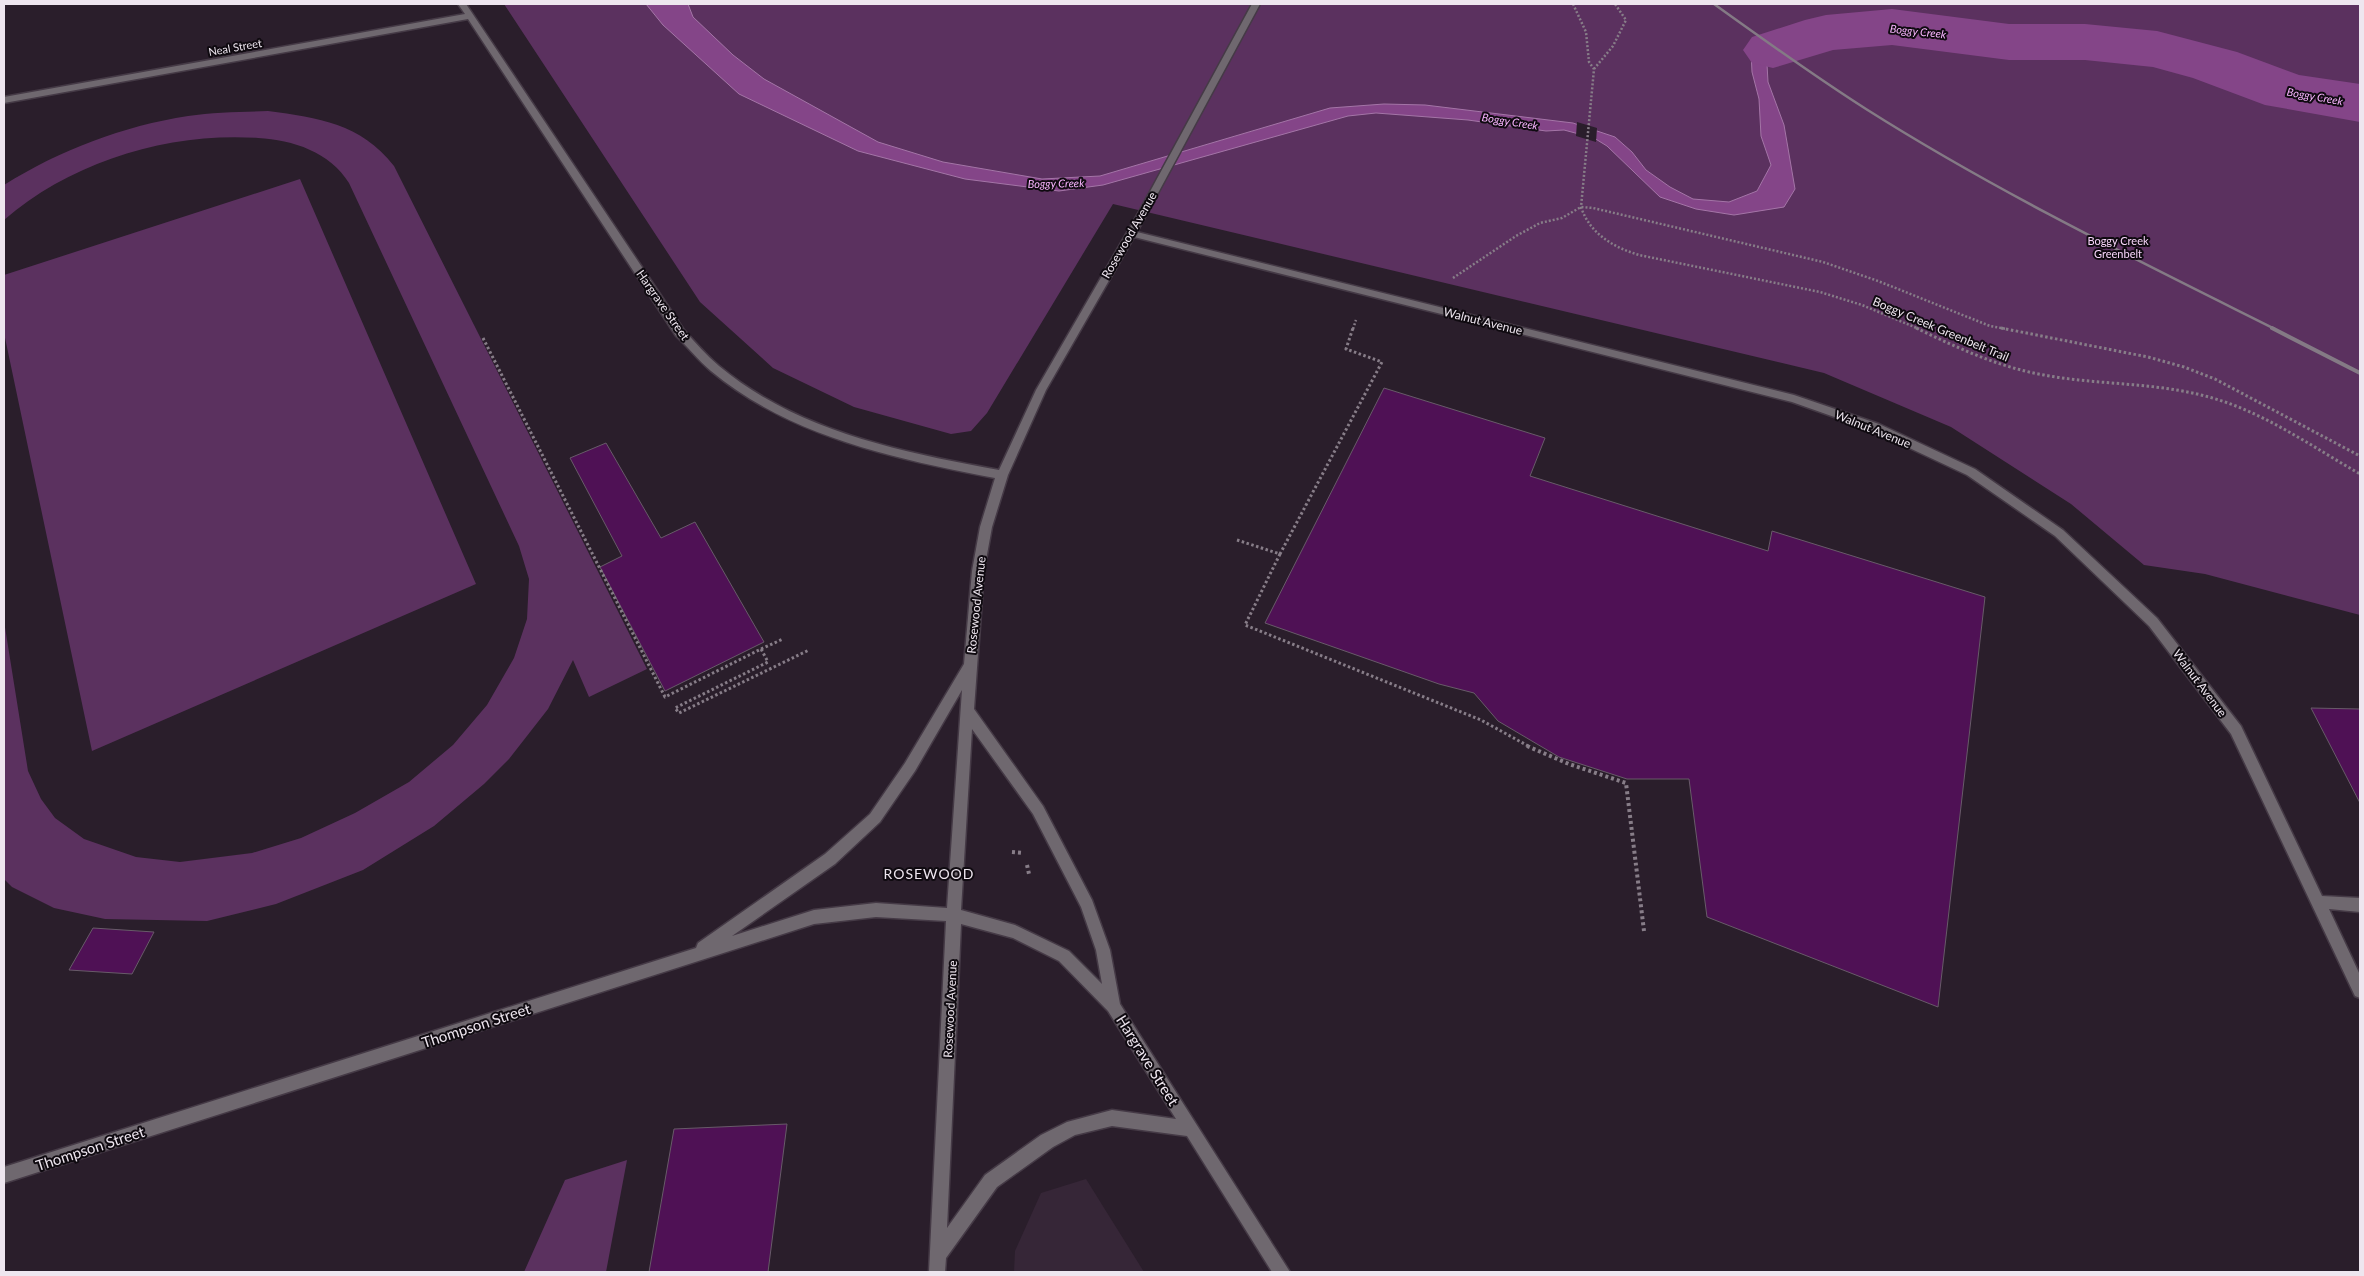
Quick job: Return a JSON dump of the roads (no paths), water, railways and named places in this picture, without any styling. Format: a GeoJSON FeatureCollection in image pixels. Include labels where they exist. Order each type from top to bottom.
{"type":"FeatureCollection","features":[{"type":"Feature","properties":{"kind":"street","name":"Hargrave Street"},"geometry":{"type":"LineString","coordinates":[[462,4],[680,333],[720,372],[754,396],[855,443],[930,462],[1002,475]]}},
{"type":"Feature","properties":{"kind":"street","name":"Rosewood Avenue"},"geometry":{"type":"LineString","coordinates":[[937,1272],[954,916],[970,664],[978,572],[986,527],[1002,475],[1041,390],[1144,210],[1256,4]]}},
{"type":"Feature","properties":{"kind":"street","name":"Neal Street"},"geometry":{"type":"LineString","coordinates":[[4,100],[469,16]]}},
{"type":"Feature","properties":{"kind":"street","name":"Walnut Avenue"},"geometry":{"type":"LineString","coordinates":[[1130,234],[1794,399],[1875,427],[1971,472],[2059,533],[2153,622],[2236,730],[2360,991]]}},
{"type":"Feature","properties":{"kind":"street"},"geometry":{"type":"LineString","coordinates":[[691,957],[830,859],[876,818],[910,767],[970,664]]}},
{"type":"Feature","properties":{"kind":"street"},"geometry":{"type":"LineString","coordinates":[[968,712],[1038,810],[1088,905],[1103,950],[1114,1006]]}},
{"type":"Feature","properties":{"kind":"street"},"geometry":{"type":"LineString","coordinates":[[2318,902],[2360,905]]}},
{"type":"Feature","properties":{"kind":"street","name":"Thompson Street"},"geometry":{"type":"LineString","coordinates":[[4,1175],[814,917],[876,910],[954,916]]}},
{"type":"Feature","properties":{"kind":"street","name":"Hargrave Street"},"geometry":{"type":"LineString","coordinates":[[954,916],[1015,932],[1064,956],[1114,1006],[1282,1272]]}},
{"type":"Feature","properties":{"kind":"street"},"geometry":{"type":"LineString","coordinates":[[938,1255],[990,1181],[1047,1141],[1064,1132],[1112,1118],[1192,1129]]}},
{"type":"Feature","properties":{"kind":"water"},"geometry":{"type":"Polygon","coordinates":[[[646,4],[688,4],[693,17],[733,55],[764,79],[878,142],[943,162],[1042,179],[1100,176],[1330,108],[1384,104],[1425,105],[1573,123],[1615,137],[1632,152],[1646,170],[1670,187],[1693,199],[1729,202],[1757,191],[1771,165],[1761,136],[1759,99],[1752,72],[1751,52],[1802,32],[1856,25],[1892,27],[1842,34],[1812,41],[1782,54],[1767,64],[1768,82],[1784,125],[1795,189],[1784,207],[1734,215],[1696,209],[1660,197],[1607,146],[1594,138],[1564,130],[1546,131],[1468,120],[1376,113],[1348,116],[1103,185],[1059,191],[965,179],[858,151],[739,94],[663,25],[646,4]]]}},
{"type":"Feature","properties":{"kind":"waterway","name":"Boggy Creek"},"geometry":{"type":"LineString","coordinates":[[1773,50],[1826,33],[1892,27],[2009,42],[2085,42],[2157,49],[2215,65],[2287,92],[2360,103]]}},
{"type":"Feature","properties":{"kind":"railway"},"geometry":{"type":"LineString","coordinates":[[1714,4],[1789,58],[1847,96],[1966,169],[2068,224],[2275,329]]}},
{"type":"Feature","properties":{"kind":"railway"},"geometry":{"type":"LineString","coordinates":[[2272,328],[2360,373]]}},
{"type":"Feature","properties":{"kind":"district","name":"ROSEWOOD"},"geometry":{"type":"Point","coordinates":[929,873]}},
{"type":"Feature","properties":{"kind":"park label","name":"Boggy Creek Greenbelt"},"geometry":{"type":"Point","coordinates":[2118,246]}}]}
